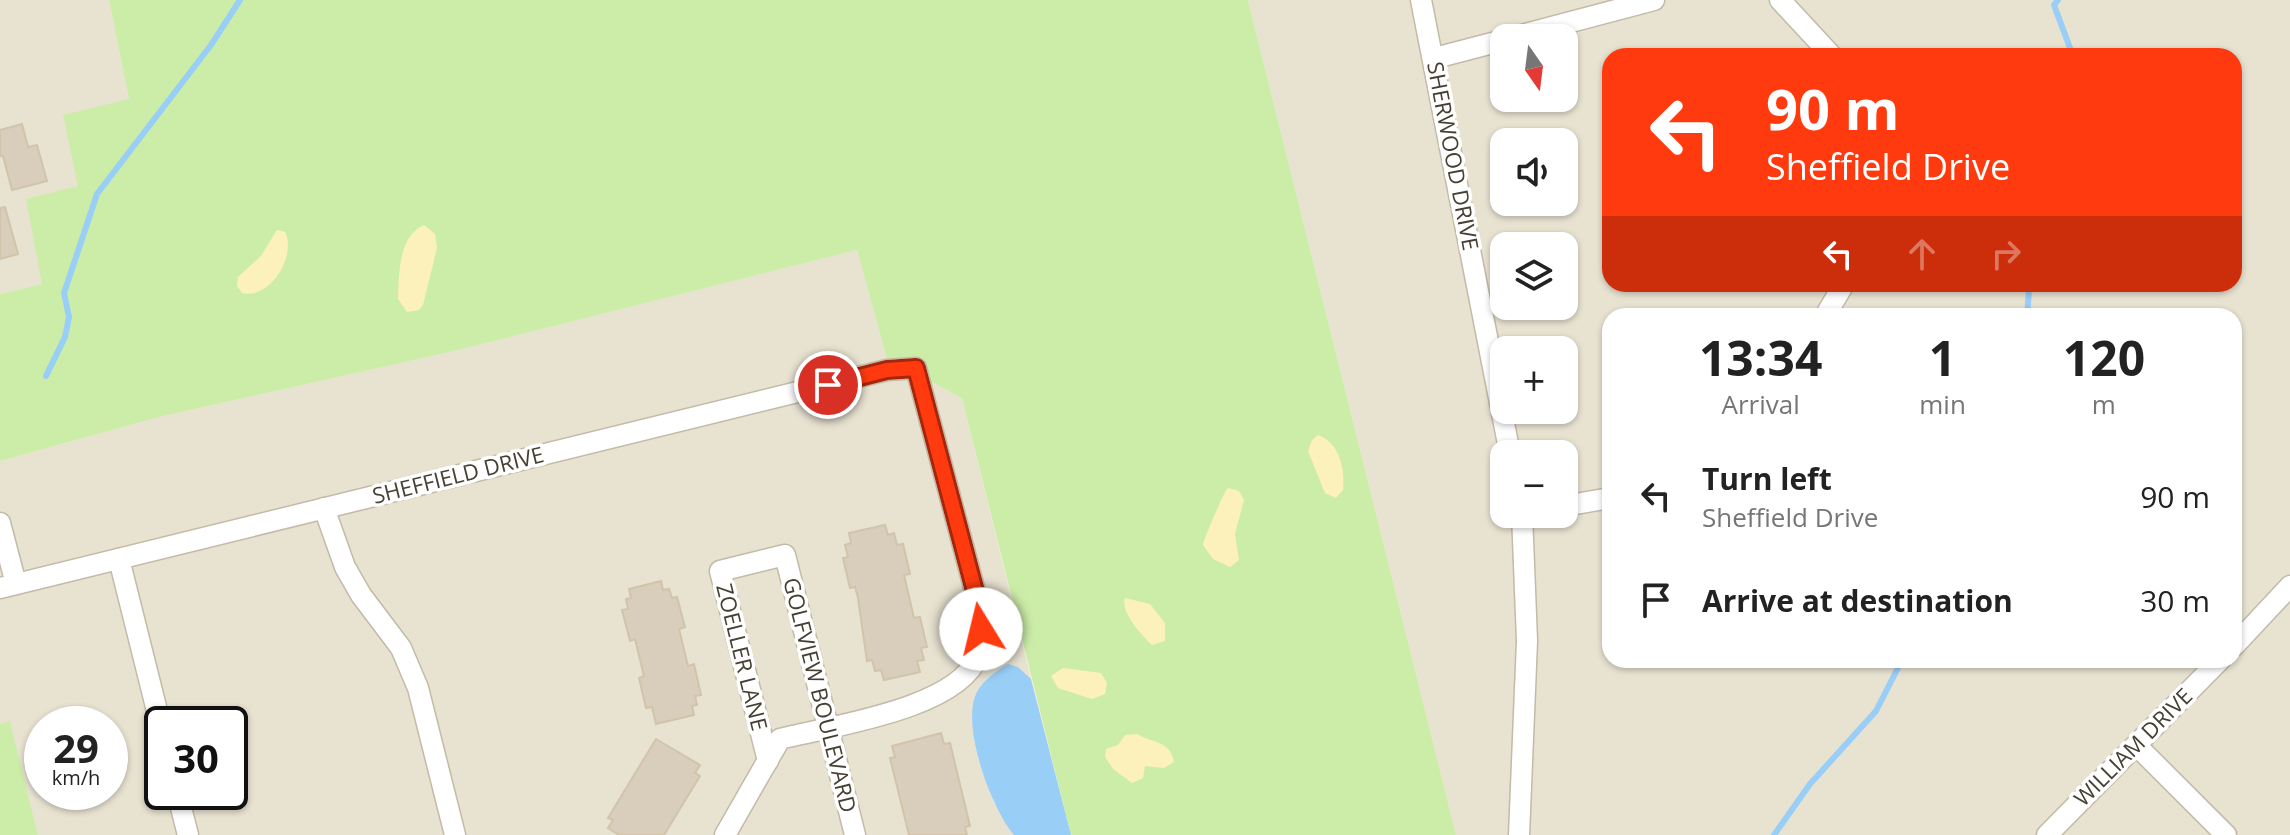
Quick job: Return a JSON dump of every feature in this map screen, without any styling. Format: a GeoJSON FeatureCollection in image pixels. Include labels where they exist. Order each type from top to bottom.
{"type":"FeatureCollection","features":[{"type":"Feature","properties":{"kind":"street","name":"SHERWOOD DRIVE"},"geometry":{"type":"LineString","coordinates":[[1421,0],[1435,58],[1507,440]]}},
{"type":"Feature","properties":{"kind":"street"},"geometry":{"type":"LineString","coordinates":[[1563,24],[1654,0]]}},
{"type":"Feature","properties":{"kind":"street"},"geometry":{"type":"LineString","coordinates":[[1780,0],[1825,48]]}},
{"type":"Feature","properties":{"kind":"street"},"geometry":{"type":"LineString","coordinates":[[1435,58],[1490,44]]}},
{"type":"Feature","properties":{"kind":"street","name":"SHEFFIELD DRIVE"},"geometry":{"type":"LineString","coordinates":[[8,586],[887,370],[916,368]]}},
{"type":"Feature","properties":{"kind":"street","name":"ZOELLER LANE"},"geometry":{"type":"LineString","coordinates":[[725,835],[780,739],[922,704],[954,685],[978,657],[981,629],[976,595],[916,368]]}},
{"type":"Feature","properties":{"kind":"street"},"geometry":{"type":"LineString","coordinates":[[1578,504],[1602,499]]}},
{"type":"Feature","properties":{"kind":"street"},"geometry":{"type":"LineString","coordinates":[[324,508],[345,567],[361,595],[401,648],[418,688],[455,835]]}},
{"type":"Feature","properties":{"kind":"street"},"geometry":{"type":"LineString","coordinates":[[0,523],[8,586]]}},
{"type":"Feature","properties":{"kind":"street"},"geometry":{"type":"LineString","coordinates":[[1519,835],[1527,641],[1523,528]]}},
{"type":"Feature","properties":{"kind":"street","name":"ZOELLER LANE"},"geometry":{"type":"LineString","coordinates":[[768,761],[720,571],[785,555]]}},
{"type":"Feature","properties":{"kind":"street","name":"GOLFVIEW BOULEVARD"},"geometry":{"type":"LineString","coordinates":[[785,555],[855,835]]}},
{"type":"Feature","properties":{"kind":"street"},"geometry":{"type":"LineString","coordinates":[[119,559],[156,706]]}},
{"type":"Feature","properties":{"kind":"street"},"geometry":{"type":"LineString","coordinates":[[2242,637],[2290,586]]}},
{"type":"Feature","properties":{"kind":"street","name":"WILLIAM DRIVE"},"geometry":{"type":"LineString","coordinates":[[2047,835],[2212,668]]}},
{"type":"Feature","properties":{"kind":"street"},"geometry":{"type":"LineString","coordinates":[[2137,746],[2226,835]]}},
{"type":"Feature","properties":{"kind":"street"},"geometry":{"type":"LineString","coordinates":[[182,810],[188,835]]}},
{"type":"Feature","properties":{"kind":"shaded area"},"geometry":{"type":"Polygon","coordinates":[[[0,0],[109,0],[129,99],[78,186],[42,284],[0,294],[0,0]]]}},
{"type":"Feature","properties":{"kind":"shaded area"},"geometry":{"type":"Polygon","coordinates":[[[1248,0],[2290,0],[2290,835],[1456,835],[1248,0]]]}},
{"type":"Feature","properties":{"kind":"shaded area"},"geometry":{"type":"Polygon","coordinates":[[[857,250],[887,359],[962,398],[1031,679],[1018,667],[975,737],[994,803],[1014,835],[38,835],[32,810],[128,810],[128,706],[24,706],[24,778],[10,722],[0,724],[0,461],[159,417],[450,352],[857,250]]]}},
{"type":"Feature","properties":{"kind":"green space"},"geometry":{"type":"Polygon","coordinates":[[[109,0],[1248,0],[1456,835],[1071,835],[962,398],[887,359],[857,250],[450,352],[159,417],[0,461],[0,294],[42,284],[26,199],[78,186],[63,115],[129,99],[109,0]]]}},
{"type":"Feature","properties":{"kind":"green space"},"geometry":{"type":"Polygon","coordinates":[[[10,721],[24,778],[24,810],[32,810],[38,835],[0,835],[0,724],[10,721]]]}},
{"type":"Feature","properties":{"kind":"sand"},"geometry":{"type":"Polygon","coordinates":[[[424,225],[435,234],[437,248],[423,305],[419,310],[407,312],[398,299],[402,257],[409,238],[424,225]]]}},
{"type":"Feature","properties":{"kind":"sand"},"geometry":{"type":"Polygon","coordinates":[[[277,230],[285,232],[288,242],[284,264],[262,290],[242,293],[237,286],[238,277],[261,256],[277,230]]]}},
{"type":"Feature","properties":{"kind":"sand"},"geometry":{"type":"Polygon","coordinates":[[[1318,435],[1336,450],[1342,465],[1343,490],[1336,498],[1325,493],[1308,451],[1312,440],[1318,435]]]}},
{"type":"Feature","properties":{"kind":"sand"},"geometry":{"type":"Polygon","coordinates":[[[1228,488],[1239,491],[1244,500],[1235,534],[1239,560],[1230,567],[1213,559],[1203,545],[1228,488]]]}},
{"type":"Feature","properties":{"kind":"sand"},"geometry":{"type":"Polygon","coordinates":[[[1125,598],[1150,604],[1165,623],[1165,641],[1152,645],[1142,635],[1128,616],[1125,598]]]}},
{"type":"Feature","properties":{"kind":"sand"},"geometry":{"type":"Polygon","coordinates":[[[1063,668],[1101,673],[1107,683],[1105,694],[1092,699],[1058,688],[1051,676],[1063,668]]]}},
{"type":"Feature","properties":{"kind":"sand"},"geometry":{"type":"Polygon","coordinates":[[[1137,734],[1165,746],[1174,762],[1164,768],[1145,766],[1143,778],[1132,783],[1113,769],[1105,757],[1106,749],[1118,745],[1125,735],[1137,734]]]}},
{"type":"Feature","properties":{"kind":"water"},"geometry":{"type":"Polygon","coordinates":[[[1008,664],[1018,667],[1031,679],[1071,835],[1014,835],[988,788],[976,747],[972,709],[982,685],[1008,664]]]}},
{"type":"Feature","properties":{"kind":"building"},"geometry":{"type":"Polygon","coordinates":[[[22,124],[28,147],[37,145],[47,181],[12,190],[3,156],[0,156],[0,130],[22,124]]]}},
{"type":"Feature","properties":{"kind":"building"},"geometry":{"type":"Polygon","coordinates":[[[5,207],[18,254],[0,259],[0,208],[5,207]]]}},
{"type":"Feature","properties":{"kind":"building"},"geometry":{"type":"Polygon","coordinates":[[[885,525],[888,535],[894,533],[897,545],[903,544],[910,574],[904,575],[914,618],[920,617],[927,647],[921,648],[924,660],[917,661],[920,672],[884,680],[881,670],[875,671],[872,660],[867,661],[858,598],[855,587],[850,588],[843,558],[848,557],[845,545],[851,543],[849,533],[885,525]]]}},
{"type":"Feature","properties":{"kind":"building"},"geometry":{"type":"Polygon","coordinates":[[[661,581],[663,590],[669,589],[672,598],[677,597],[685,627],[679,629],[688,666],[694,664],[701,695],[695,696],[697,705],[692,706],[694,715],[656,724],[652,707],[646,708],[639,678],[644,676],[635,639],[630,641],[622,610],[628,609],[626,599],[631,598],[629,589],[661,581]]]}},
{"type":"Feature","properties":{"kind":"building"},"geometry":{"type":"Polygon","coordinates":[[[941,733],[944,744],[950,743],[970,826],[965,827],[967,835],[909,835],[890,758],[895,757],[892,746],[941,733]]]}},
{"type":"Feature","properties":{"kind":"building"},"geometry":{"type":"Polygon","coordinates":[[[656,739],[700,765],[695,773],[700,776],[664,835],[619,835],[608,828],[613,820],[608,818],[656,739]]]}},
{"type":"Feature","properties":{"kind":"waterway"},"geometry":{"type":"LineString","coordinates":[[46,376],[65,337],[69,317],[64,293],[97,194],[211,45],[240,0]]}},
{"type":"Feature","properties":{"kind":"waterway"},"geometry":{"type":"LineString","coordinates":[[2058,0],[2054,5],[2070,48]]}},
{"type":"Feature","properties":{"kind":"waterway"},"geometry":{"type":"LineString","coordinates":[[2028,308],[2029,292]]}},
{"type":"Feature","properties":{"kind":"waterway"},"geometry":{"type":"LineString","coordinates":[[1774,835],[1810,784],[1876,711],[1898,668]]}},
{"type":"Feature","properties":{"kind":"route"},"geometry":{"type":"LineString","coordinates":[[828,385],[887,370],[916,368],[976,595],[981,629]]}}]}
